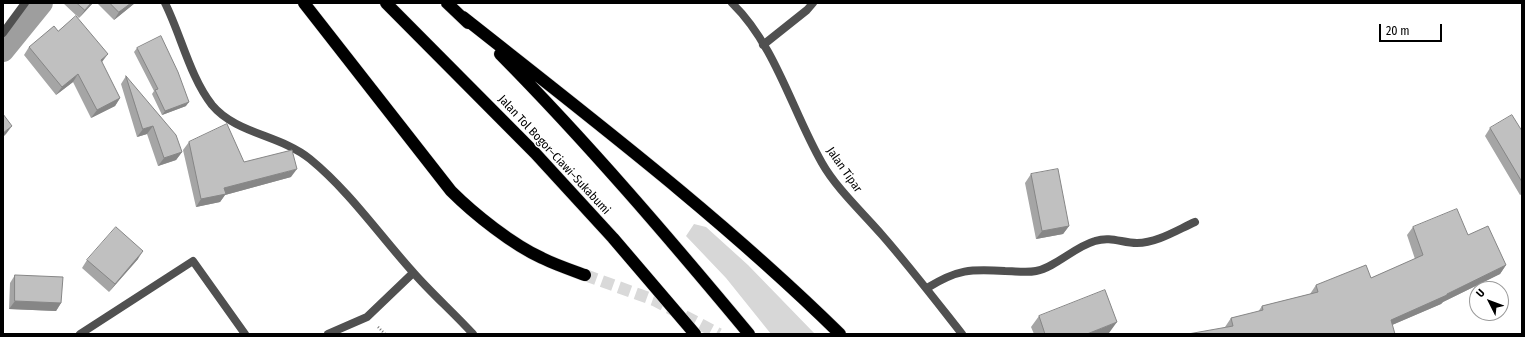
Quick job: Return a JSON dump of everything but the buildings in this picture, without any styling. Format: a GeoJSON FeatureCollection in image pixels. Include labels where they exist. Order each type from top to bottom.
{"type":"FeatureCollection","features":[{"type":"Feature","properties":{"kind":"highway"},"geometry":{"type":"LineString","coordinates":[[304,3],[451,191],[465,205],[541,258],[585,275]]}},
{"type":"Feature","properties":{"kind":"highway","name":"Jalan Tol Bogor–Ciawi–Sukabumi"},"geometry":{"type":"LineString","coordinates":[[386,3],[535,153],[613,238],[695,334]]}},
{"type":"Feature","properties":{"kind":"highway"},"geometry":{"type":"LineString","coordinates":[[447,3],[623,144],[707,214],[840,334]]}},
{"type":"Feature","properties":{"kind":"highway"},"geometry":{"type":"LineString","coordinates":[[463,17],[531,86],[601,162],[670,239],[749,334]]}},
{"type":"Feature","properties":{"kind":"street"},"geometry":{"type":"LineString","coordinates":[[3,33],[25,3]]}},
{"type":"Feature","properties":{"kind":"street"},"geometry":{"type":"LineString","coordinates":[[165,3],[197,79],[213,106],[236,123],[291,147],[308,157],[320,167],[350,197],[413,272],[473,334]]}},
{"type":"Feature","properties":{"kind":"street","name":"Jalan Tipar"},"geometry":{"type":"LineString","coordinates":[[732,3],[747,19],[763,45],[823,164],[851,201],[927,288],[962,334]]}},
{"type":"Feature","properties":{"kind":"street"},"geometry":{"type":"LineString","coordinates":[[763,45],[807,10],[813,3]]}},
{"type":"Feature","properties":{"kind":"street"},"geometry":{"type":"LineString","coordinates":[[927,288],[947,276],[962,271],[977,269],[1036,271],[1087,243],[1096,240],[1106,238],[1133,242],[1147,242],[1195,222]]}},
{"type":"Feature","properties":{"kind":"street"},"geometry":{"type":"LineString","coordinates":[[80,334],[193,261],[245,334]]}},
{"type":"Feature","properties":{"kind":"street"},"geometry":{"type":"LineString","coordinates":[[328,334],[367,317],[413,272]]}},
{"type":"Feature","properties":{"kind":"shaded area"},"geometry":{"type":"Polygon","coordinates":[[[694,224],[706,227],[748,265],[815,334],[771,334],[726,278],[686,236],[694,224]]]}},
{"type":"Feature","properties":{"kind":"waterway"},"geometry":{"type":"LineString","coordinates":[[3,51],[42,3]]}},
{"type":"Feature","properties":{"kind":"tunnel"},"geometry":{"type":"LineString","coordinates":[[585,275],[654,300],[719,334]]}}]}
